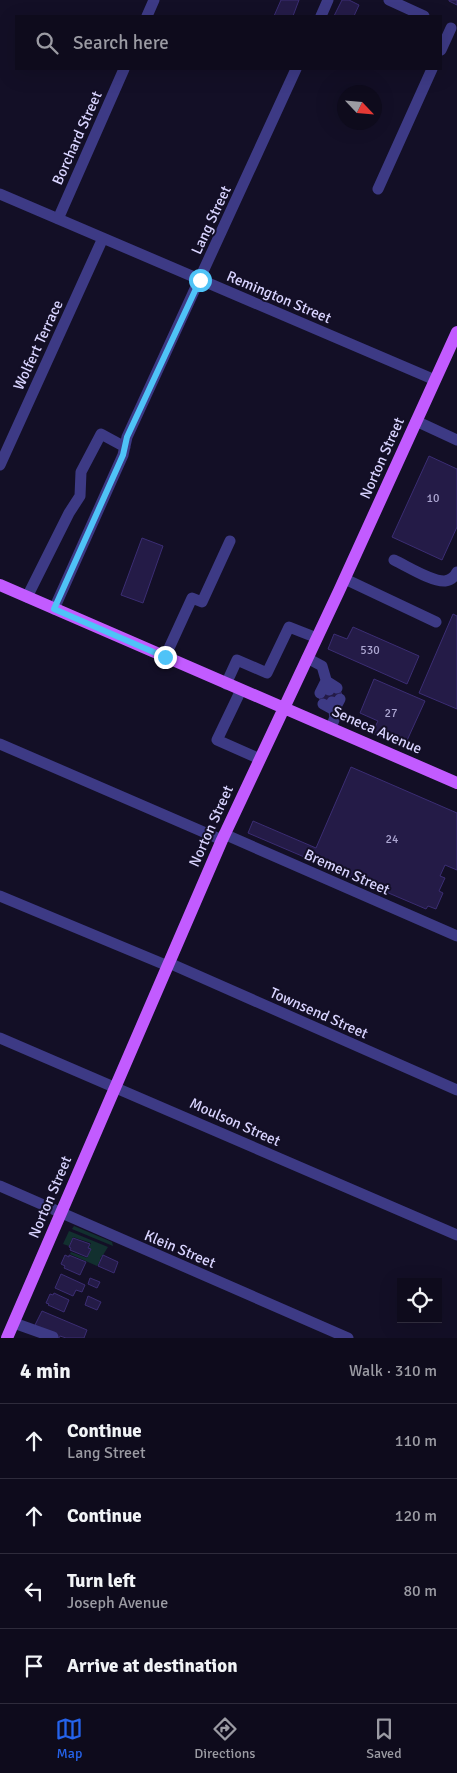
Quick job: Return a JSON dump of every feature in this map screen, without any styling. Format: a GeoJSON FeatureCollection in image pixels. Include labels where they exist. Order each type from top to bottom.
{"type":"FeatureCollection","features":[{"type":"Feature","properties":{"kind":"main road","name":"Norton Street"},"geometry":{"type":"LineString","coordinates":[[8,1330],[223,837],[345,579],[457,332]]}},
{"type":"Feature","properties":{"kind":"main road","name":"Seneca Avenue"},"geometry":{"type":"LineString","coordinates":[[0,585],[457,783]]}},
{"type":"Feature","properties":{"kind":"street"},"geometry":{"type":"LineString","coordinates":[[147,15],[154,0]]}},
{"type":"Feature","properties":{"kind":"street"},"geometry":{"type":"LineString","coordinates":[[321,15],[328,0]]}},
{"type":"Feature","properties":{"kind":"street"},"geometry":{"type":"LineString","coordinates":[[397,2],[422,15]]}},
{"type":"Feature","properties":{"kind":"street"},"geometry":{"type":"LineString","coordinates":[[442,47],[449,28]]}},
{"type":"Feature","properties":{"kind":"street","name":"Borchard Street"},"geometry":{"type":"LineString","coordinates":[[58,219],[124,70]]}},
{"type":"Feature","properties":{"kind":"street","name":"Lang Street"},"geometry":{"type":"LineString","coordinates":[[54,609],[123,455],[126,442],[296,70]]}},
{"type":"Feature","properties":{"kind":"street"},"geometry":{"type":"LineString","coordinates":[[378,189],[432,70]]}},
{"type":"Feature","properties":{"kind":"street","name":"Remington Street"},"geometry":{"type":"LineString","coordinates":[[0,194],[435,380]]}},
{"type":"Feature","properties":{"kind":"street","name":"Wolfert Terrace"},"geometry":{"type":"LineString","coordinates":[[0,465],[103,238]]}},
{"type":"Feature","properties":{"kind":"street"},"geometry":{"type":"LineString","coordinates":[[416,421],[457,440]]}},
{"type":"Feature","properties":{"kind":"street"},"geometry":{"type":"LineString","coordinates":[[27,597],[69,513],[80,496],[81,472],[101,434],[126,442]]}},
{"type":"Feature","properties":{"kind":"street"},"geometry":{"type":"LineString","coordinates":[[80,496],[100,506]]}},
{"type":"Feature","properties":{"kind":"street"},"geometry":{"type":"LineString","coordinates":[[165,657],[192,598],[202,602],[230,541]]}},
{"type":"Feature","properties":{"kind":"street"},"geometry":{"type":"LineString","coordinates":[[394,560],[436,579],[447,581],[455,576],[457,572]]}},
{"type":"Feature","properties":{"kind":"street"},"geometry":{"type":"LineString","coordinates":[[345,579],[436,622]]}},
{"type":"Feature","properties":{"kind":"street"},"geometry":{"type":"LineString","coordinates":[[226,684],[237,660],[267,673],[289,627],[317,638]]}},
{"type":"Feature","properties":{"kind":"street"},"geometry":{"type":"LineString","coordinates":[[307,658],[322,666],[336,717],[331,728]]}},
{"type":"Feature","properties":{"kind":"street"},"geometry":{"type":"LineString","coordinates":[[241,690],[217,740],[260,759]]}},
{"type":"Feature","properties":{"kind":"street","name":"Bremen Street"},"geometry":{"type":"LineString","coordinates":[[0,744],[457,936]]}},
{"type":"Feature","properties":{"kind":"street","name":"Townsend Street"},"geometry":{"type":"LineString","coordinates":[[0,896],[168,965],[457,1090]]}},
{"type":"Feature","properties":{"kind":"street","name":"Moulson Street"},"geometry":{"type":"LineString","coordinates":[[0,1038],[116,1086],[457,1235]]}},
{"type":"Feature","properties":{"kind":"street","name":"Klein Street"},"geometry":{"type":"LineString","coordinates":[[0,1186],[348,1338]]}},
{"type":"Feature","properties":{"kind":"street"},"geometry":{"type":"LineString","coordinates":[[8,1330],[53,1337]]}},
{"type":"Feature","properties":{"kind":"green space"},"geometry":{"type":"Polygon","coordinates":[[[74,1226],[112,1242],[113,1246],[72,1229],[74,1226]]]}},
{"type":"Feature","properties":{"kind":"green space"},"geometry":{"type":"Polygon","coordinates":[[[69,1231],[108,1247],[97,1266],[70,1254],[71,1252],[87,1258],[91,1249],[89,1248],[91,1243],[73,1237],[69,1246],[63,1244],[69,1231]]]}},
{"type":"Feature","properties":{"kind":"building"},"geometry":{"type":"Polygon","coordinates":[[[281,0],[299,0],[293,15],[274,15],[281,0]]]}},
{"type":"Feature","properties":{"kind":"building"},"geometry":{"type":"Polygon","coordinates":[[[342,0],[349,0],[359,5],[354,15],[334,15],[342,0]]]}},
{"type":"Feature","properties":{"kind":"building"},"geometry":{"type":"Polygon","coordinates":[[[457,0],[457,5],[449,1],[457,0]]]}},
{"type":"Feature","properties":{"kind":"building"},"geometry":{"type":"Polygon","coordinates":[[[429,456],[457,469],[457,527],[442,560],[392,537],[429,456]]]}},
{"type":"Feature","properties":{"kind":"building"},"geometry":{"type":"Polygon","coordinates":[[[142,538],[163,546],[143,603],[121,595],[142,538]]]}},
{"type":"Feature","properties":{"kind":"building"},"geometry":{"type":"Polygon","coordinates":[[[453,614],[457,616],[457,709],[419,693],[453,614]]]}},
{"type":"Feature","properties":{"kind":"building"},"geometry":{"type":"Polygon","coordinates":[[[353,627],[419,656],[407,684],[328,649],[334,634],[347,639],[353,627]]]}},
{"type":"Feature","properties":{"kind":"building"},"geometry":{"type":"Polygon","coordinates":[[[374,679],[425,701],[404,747],[372,733],[378,721],[360,713],[374,679]]]}},
{"type":"Feature","properties":{"kind":"building"},"geometry":{"type":"Polygon","coordinates":[[[339,687],[343,698],[322,705],[318,694],[339,687]]]}},
{"type":"Feature","properties":{"kind":"building"},"geometry":{"type":"Polygon","coordinates":[[[351,767],[457,813],[457,870],[445,865],[440,876],[445,878],[439,891],[443,893],[436,909],[428,906],[426,909],[248,833],[253,821],[316,848],[351,767]]]}},
{"type":"Feature","properties":{"kind":"building"},"geometry":{"type":"Polygon","coordinates":[[[73,1238],[90,1244],[88,1248],[91,1249],[87,1257],[70,1250],[71,1248],[69,1247],[73,1238]]]}},
{"type":"Feature","properties":{"kind":"building"},"geometry":{"type":"Polygon","coordinates":[[[65,1255],[86,1262],[80,1275],[64,1268],[65,1266],[61,1264],[65,1255]]]}},
{"type":"Feature","properties":{"kind":"building"},"geometry":{"type":"Polygon","coordinates":[[[103,1255],[118,1262],[114,1273],[98,1266],[103,1255]]]}},
{"type":"Feature","properties":{"kind":"building"},"geometry":{"type":"Polygon","coordinates":[[[61,1274],[85,1285],[82,1292],[76,1290],[73,1296],[55,1288],[61,1274]]]}},
{"type":"Feature","properties":{"kind":"building"},"geometry":{"type":"Polygon","coordinates":[[[90,1278],[100,1282],[97,1288],[88,1284],[90,1278]]]}},
{"type":"Feature","properties":{"kind":"building"},"geometry":{"type":"Polygon","coordinates":[[[54,1293],[69,1300],[64,1312],[46,1303],[50,1294],[53,1295],[54,1293]]]}},
{"type":"Feature","properties":{"kind":"building"},"geometry":{"type":"Polygon","coordinates":[[[88,1296],[101,1302],[97,1310],[85,1305],[88,1296]]]}},
{"type":"Feature","properties":{"kind":"building"},"geometry":{"type":"Polygon","coordinates":[[[42,1311],[87,1330],[84,1338],[60,1336],[59,1338],[53,1338],[35,1325],[42,1311]]]}},
{"type":"Feature","properties":{"kind":"route"},"geometry":{"type":"LineString","coordinates":[[165,657],[54,609],[123,455],[127,437],[200,280]]}}]}
